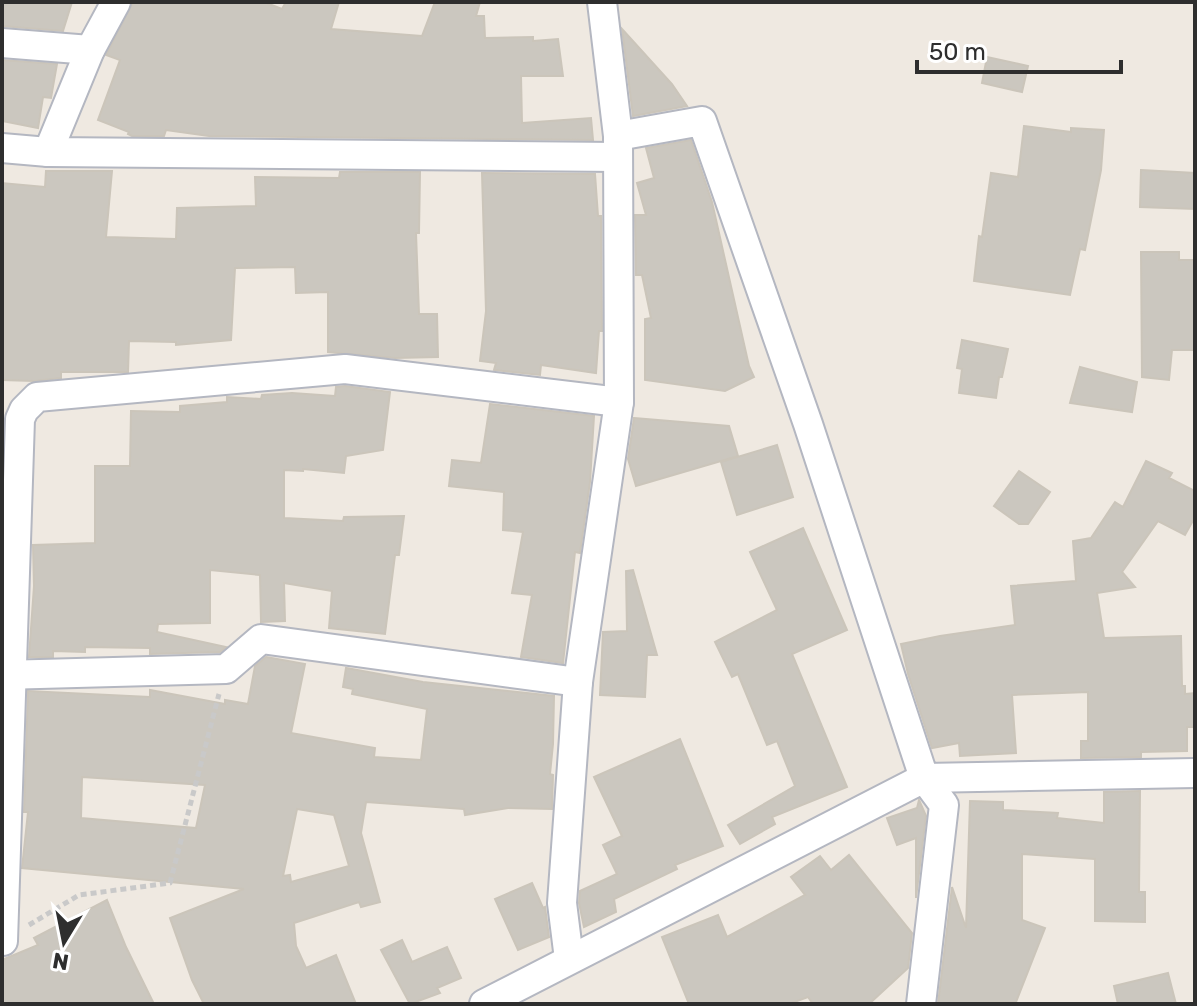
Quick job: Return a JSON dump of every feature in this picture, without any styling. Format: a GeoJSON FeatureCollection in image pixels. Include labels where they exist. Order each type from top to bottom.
{"type":"FeatureCollection","features":[{"type":"Feature","properties":{"kind":"street"},"geometry":{"type":"LineString","coordinates":[[48,152],[90,50],[116,2]]}},
{"type":"Feature","properties":{"kind":"street"},"geometry":{"type":"LineString","coordinates":[[569,959],[562,903],[578,682],[619,402],[618,146],[602,2]]}},
{"type":"Feature","properties":{"kind":"street"},"geometry":{"type":"LineString","coordinates":[[2,43],[90,50]]}},
{"type":"Feature","properties":{"kind":"street"},"geometry":{"type":"LineString","coordinates":[[2,148],[48,152],[618,146],[702,121],[808,424],[924,778],[944,805],[921,1004]]}},
{"type":"Feature","properties":{"kind":"street"},"geometry":{"type":"LineString","coordinates":[[3,941],[6,675],[20,419],[37,397],[345,369],[619,402]]}},
{"type":"Feature","properties":{"kind":"street"},"geometry":{"type":"LineString","coordinates":[[6,675],[226,669],[261,639],[578,682]]}},
{"type":"Feature","properties":{"kind":"street"},"geometry":{"type":"LineString","coordinates":[[484,1004],[924,778],[1195,773]]}},
{"type":"Feature","properties":{"kind":"path"},"geometry":{"type":"LineString","coordinates":[[3,941],[79,895],[170,883],[226,669]]}},
{"type":"Feature","properties":{"kind":"building"},"geometry":{"type":"Polygon","coordinates":[[[2,2],[72,2],[63,31],[2,26],[2,2]]]}},
{"type":"Feature","properties":{"kind":"building"},"geometry":{"type":"Polygon","coordinates":[[[133,2],[264,2],[282,9],[286,2],[339,2],[331,29],[422,36],[435,2],[480,2],[476,16],[484,16],[485,38],[558,39],[563,76],[521,76],[522,123],[591,118],[593,140],[209,136],[166,130],[164,136],[132,136],[98,120],[120,60],[106,55],[133,2]]]}},
{"type":"Feature","properties":{"kind":"building"},"geometry":{"type":"Polygon","coordinates":[[[622,29],[672,84],[687,106],[633,116],[622,29]]]}},
{"type":"Feature","properties":{"kind":"building"},"geometry":{"type":"Polygon","coordinates":[[[987,57],[1028,66],[1022,92],[982,83],[987,57]]]}},
{"type":"Feature","properties":{"kind":"building"},"geometry":{"type":"Polygon","coordinates":[[[2,60],[57,64],[51,98],[43,97],[38,128],[2,121],[2,60]]]}},
{"type":"Feature","properties":{"kind":"building"},"geometry":{"type":"Polygon","coordinates":[[[1024,126],[1071,132],[1071,128],[1104,130],[1101,170],[1085,250],[1080,249],[1070,295],[974,281],[991,173],[1018,177],[1024,126]]]}},
{"type":"Feature","properties":{"kind":"building"},"geometry":{"type":"Polygon","coordinates":[[[691,140],[712,202],[754,377],[725,391],[645,380],[645,319],[651,318],[642,275],[636,275],[635,215],[646,215],[637,183],[654,178],[646,148],[691,140]]]}},
{"type":"Feature","properties":{"kind":"building"},"geometry":{"type":"Polygon","coordinates":[[[1141,170],[1195,173],[1195,209],[1140,207],[1141,170]]]}},
{"type":"Feature","properties":{"kind":"building"},"geometry":{"type":"Polygon","coordinates":[[[46,171],[112,171],[106,237],[176,239],[177,208],[256,206],[255,177],[339,178],[340,172],[420,172],[419,233],[416,233],[419,314],[437,314],[438,357],[395,358],[328,352],[328,292],[296,293],[295,267],[235,268],[231,340],[176,345],[176,342],[129,341],[128,372],[61,372],[61,378],[2,380],[2,183],[45,187],[46,171]]]}},
{"type":"Feature","properties":{"kind":"building"},"geometry":{"type":"Polygon","coordinates":[[[482,173],[595,174],[598,216],[601,216],[602,331],[599,331],[596,373],[541,365],[540,375],[494,370],[496,363],[480,361],[486,311],[482,173]]]}},
{"type":"Feature","properties":{"kind":"building"},"geometry":{"type":"Polygon","coordinates":[[[1141,252],[1179,252],[1179,260],[1195,260],[1195,350],[1172,350],[1169,380],[1142,377],[1141,252]]]}},
{"type":"Feature","properties":{"kind":"building"},"geometry":{"type":"Polygon","coordinates":[[[962,340],[1008,349],[996,398],[959,393],[962,369],[957,368],[962,340]]]}},
{"type":"Feature","properties":{"kind":"building"},"geometry":{"type":"Polygon","coordinates":[[[1080,367],[1137,382],[1132,412],[1070,403],[1080,367]]]}},
{"type":"Feature","properties":{"kind":"building"},"geometry":{"type":"Polygon","coordinates":[[[336,387],[390,392],[383,450],[346,456],[344,473],[284,470],[284,518],[343,521],[344,517],[404,516],[399,555],[395,555],[385,634],[329,628],[332,591],[284,583],[285,621],[261,622],[260,575],[210,570],[210,623],[158,624],[157,632],[226,647],[220,652],[150,654],[150,648],[85,647],[85,652],[53,651],[53,657],[29,657],[34,586],[33,545],[95,543],[95,466],[130,466],[131,411],[180,412],[180,406],[227,402],[227,397],[261,399],[262,395],[292,393],[335,396],[336,387]]]}},
{"type":"Feature","properties":{"kind":"building"},"geometry":{"type":"Polygon","coordinates":[[[490,404],[594,416],[590,482],[580,553],[575,552],[563,663],[521,657],[532,595],[512,593],[523,532],[503,530],[504,492],[449,486],[452,460],[481,463],[490,404]]]}},
{"type":"Feature","properties":{"kind":"building"},"geometry":{"type":"Polygon","coordinates":[[[634,418],[729,426],[738,456],[636,486],[628,459],[634,418]]]}},
{"type":"Feature","properties":{"kind":"building"},"geometry":{"type":"Polygon","coordinates":[[[777,445],[793,497],[737,515],[721,462],[777,445]]]}},
{"type":"Feature","properties":{"kind":"building"},"geometry":{"type":"Polygon","coordinates":[[[1146,461],[1172,473],[1169,478],[1195,491],[1195,517],[1185,535],[1158,521],[1122,572],[1135,587],[1097,593],[1104,638],[1181,636],[1182,686],[1185,686],[1185,694],[1195,693],[1195,727],[1187,727],[1187,751],[1141,752],[1141,757],[1081,758],[1081,741],[1088,741],[1088,692],[1012,695],[1016,753],[960,756],[959,743],[932,748],[901,644],[1015,625],[1011,586],[1076,581],[1073,541],[1091,538],[1115,502],[1123,507],[1146,461]]]}},
{"type":"Feature","properties":{"kind":"building"},"geometry":{"type":"Polygon","coordinates":[[[1019,471],[1050,492],[1028,524],[1019,524],[994,506],[1019,471]]]}},
{"type":"Feature","properties":{"kind":"building"},"geometry":{"type":"Polygon","coordinates":[[[803,528],[847,630],[792,654],[847,787],[772,817],[775,824],[740,844],[728,825],[795,786],[777,741],[767,745],[738,674],[732,677],[715,642],[777,610],[750,552],[803,528]]]}},
{"type":"Feature","properties":{"kind":"building"},"geometry":{"type":"Polygon","coordinates":[[[633,570],[657,655],[647,655],[645,697],[600,695],[603,632],[627,631],[626,571],[633,570]]]}},
{"type":"Feature","properties":{"kind":"building"},"geometry":{"type":"Polygon","coordinates":[[[266,657],[305,664],[291,733],[375,748],[374,757],[421,760],[427,709],[352,694],[353,689],[343,687],[346,668],[423,682],[554,696],[550,774],[553,775],[552,809],[508,808],[465,815],[464,809],[366,802],[361,833],[380,902],[361,907],[359,902],[294,923],[296,946],[306,968],[336,955],[356,1004],[204,1004],[170,918],[244,889],[22,868],[28,812],[24,812],[28,691],[150,697],[150,690],[225,704],[225,700],[248,704],[255,666],[266,657]],[[82,777],[81,818],[196,828],[205,785],[82,777]],[[297,809],[283,876],[290,875],[291,882],[349,866],[334,815],[297,809]]]}},
{"type":"Feature","properties":{"kind":"building"},"geometry":{"type":"Polygon","coordinates":[[[680,739],[723,846],[675,865],[677,869],[614,899],[616,912],[584,927],[580,891],[617,874],[603,845],[622,836],[594,777],[680,739]]]}},
{"type":"Feature","properties":{"kind":"building"},"geometry":{"type":"Polygon","coordinates":[[[1140,791],[1139,892],[1145,892],[1145,922],[1095,921],[1095,859],[1022,854],[1022,920],[1045,928],[1016,1002],[938,1004],[952,887],[966,928],[970,801],[1003,802],[1003,810],[1058,813],[1057,818],[1104,823],[1104,792],[1140,791]]]}},
{"type":"Feature","properties":{"kind":"building"},"geometry":{"type":"Polygon","coordinates":[[[919,800],[926,816],[916,898],[916,838],[897,845],[887,818],[917,808],[919,800]]]}},
{"type":"Feature","properties":{"kind":"building"},"geometry":{"type":"Polygon","coordinates":[[[849,855],[912,933],[908,968],[869,1004],[813,1004],[808,997],[789,1004],[689,1004],[662,937],[718,915],[727,937],[805,895],[791,877],[820,856],[831,870],[849,855]]]}},
{"type":"Feature","properties":{"kind":"building"},"geometry":{"type":"Polygon","coordinates":[[[532,883],[545,907],[549,937],[518,950],[495,899],[532,883]]]}},
{"type":"Feature","properties":{"kind":"building"},"geometry":{"type":"Polygon","coordinates":[[[107,900],[154,1004],[2,1004],[2,960],[38,945],[34,938],[107,900]]]}},
{"type":"Feature","properties":{"kind":"building"},"geometry":{"type":"Polygon","coordinates":[[[402,940],[412,962],[447,947],[461,978],[437,988],[440,993],[410,1004],[381,950],[402,940]]]}},
{"type":"Feature","properties":{"kind":"building"},"geometry":{"type":"Polygon","coordinates":[[[1168,973],[1176,1004],[1118,1004],[1114,986],[1168,973]]]}}]}
